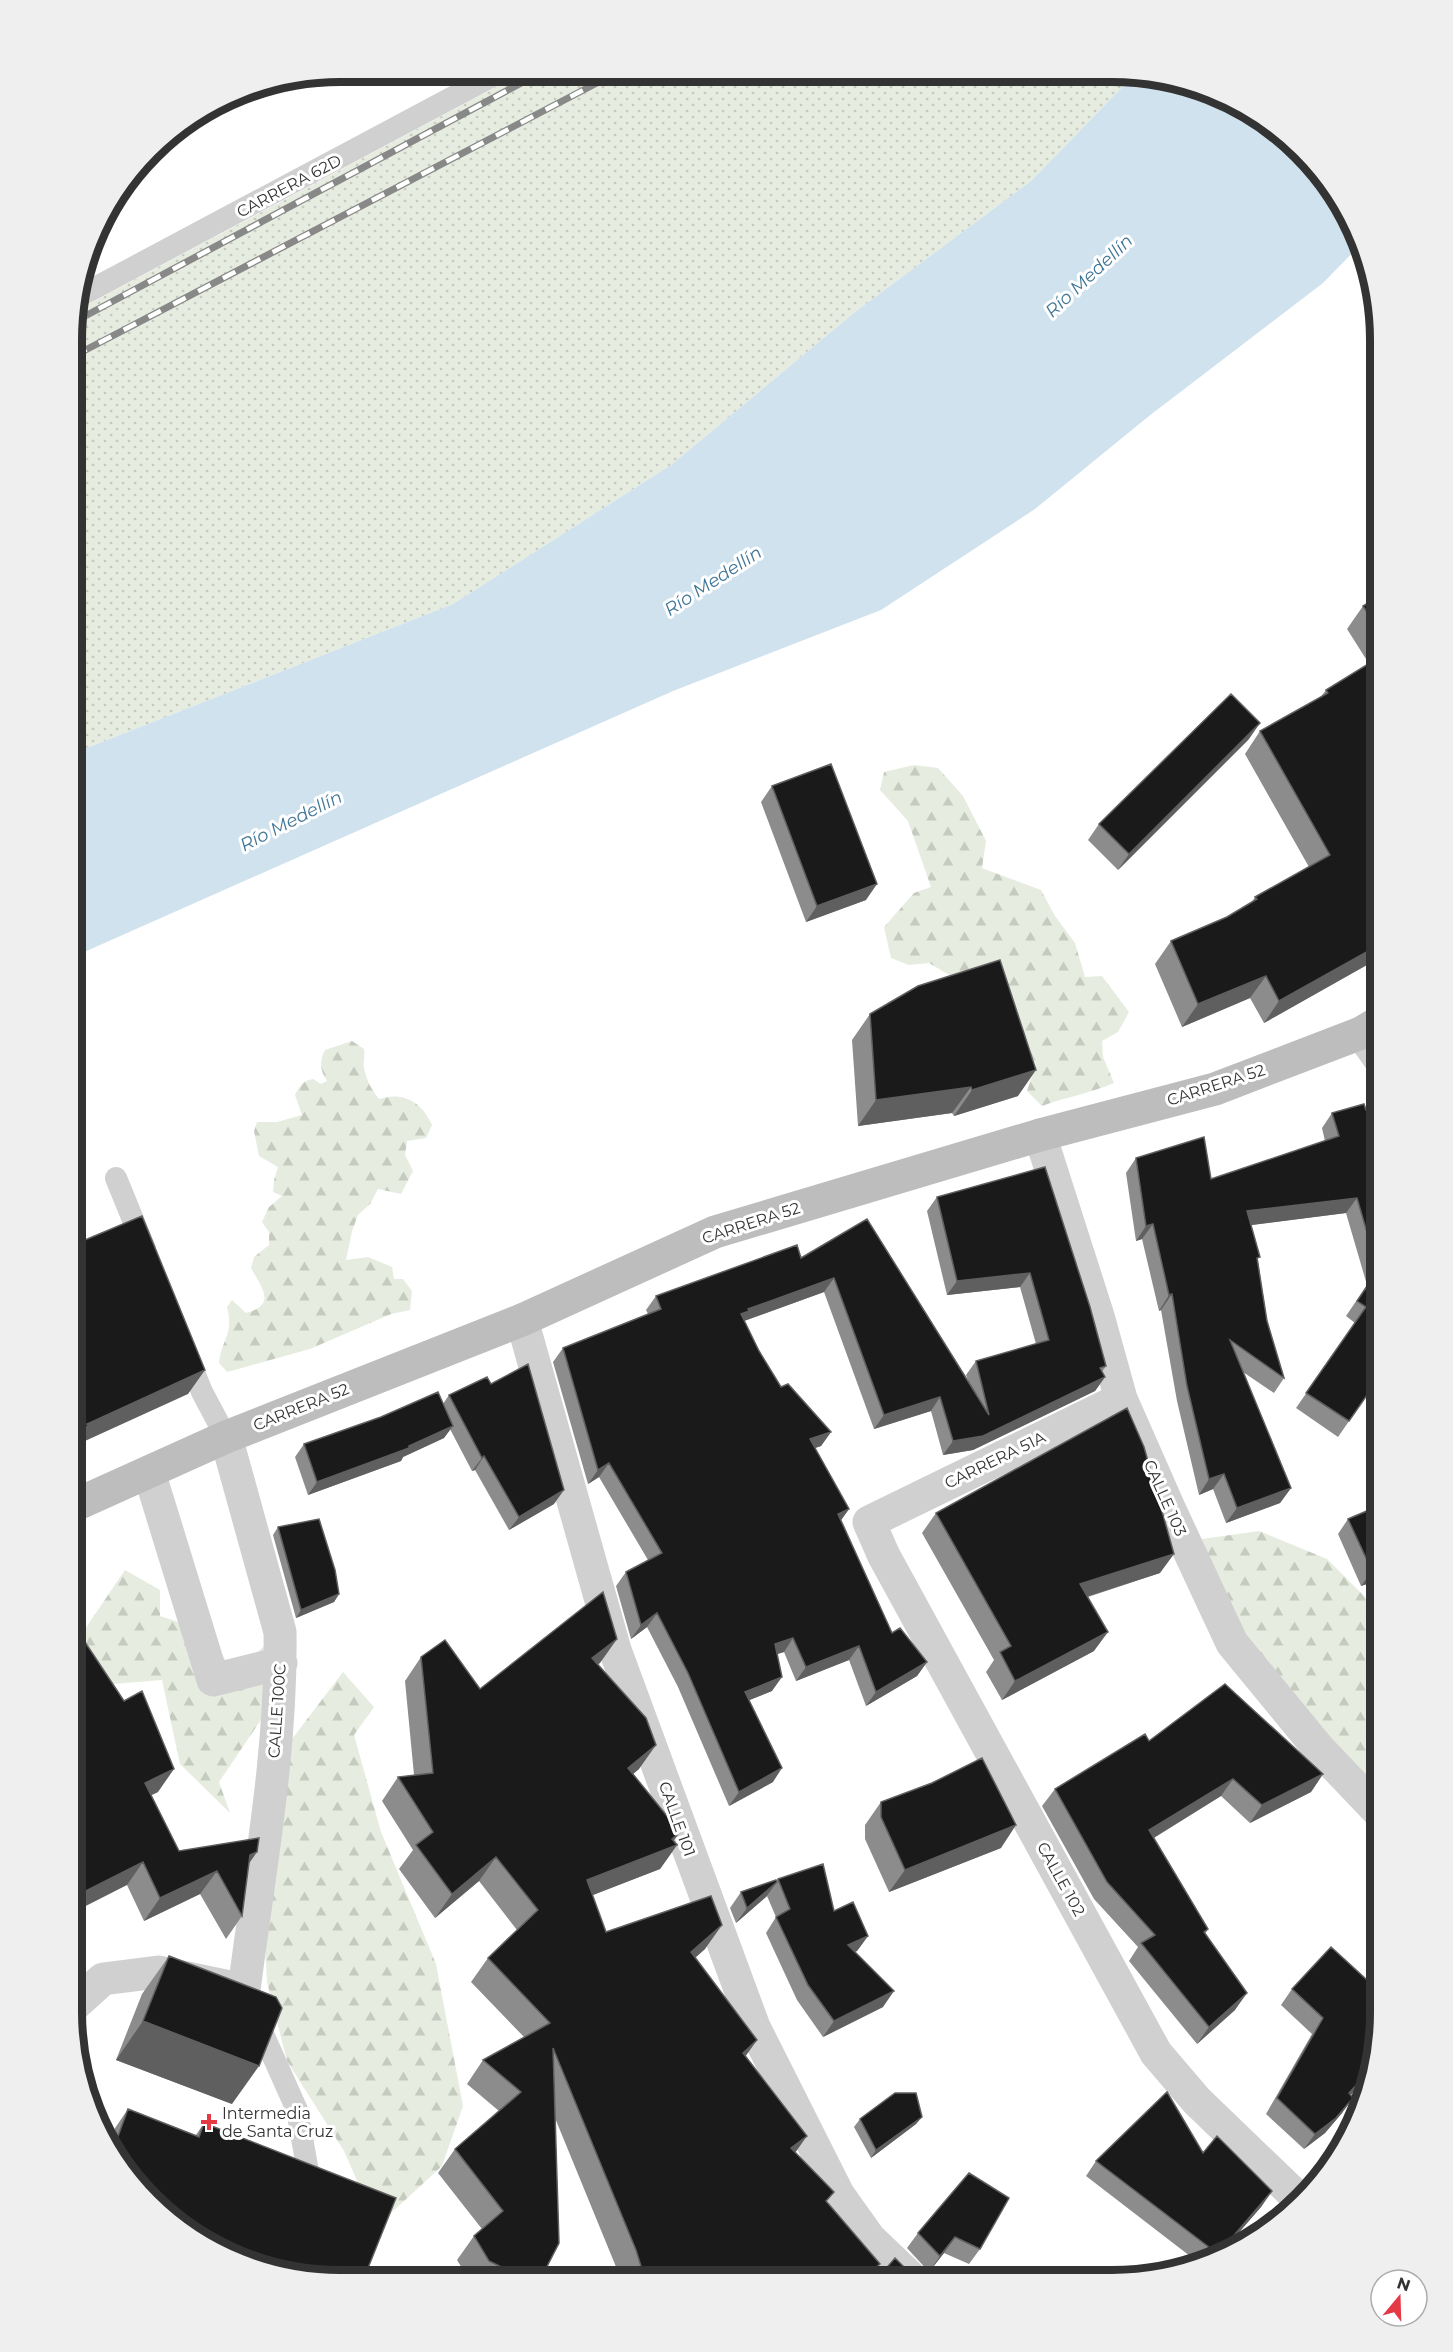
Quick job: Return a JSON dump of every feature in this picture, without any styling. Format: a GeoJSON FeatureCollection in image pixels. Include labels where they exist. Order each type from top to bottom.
{"type":"FeatureCollection","features":[{"type":"Feature","properties":{"kind":"main road","name":"CARRERA 52"},"geometry":{"type":"LineString","coordinates":[[82,1502],[226,1437],[522,1320],[715,1232],[1040,1135],[1215,1089],[1370,1027]]}},
{"type":"Feature","properties":{"kind":"street","name":"CALLE 103"},"geometry":{"type":"LineString","coordinates":[[1040,1135],[1098,1316],[1121,1399],[1232,1643],[1319,1749],[1370,1803]]}},
{"type":"Feature","properties":{"kind":"street","name":"CALLE 101"},"geometry":{"type":"LineString","coordinates":[[522,1320],[615,1650],[754,2027],[838,2194],[870,2239],[903,2270]]}},
{"type":"Feature","properties":{"kind":"street","name":"CARRERA 51A"},"geometry":{"type":"LineString","coordinates":[[869,1522],[1121,1399]]}},
{"type":"Feature","properties":{"kind":"street","name":"CALLE 100C"},"geometry":{"type":"LineString","coordinates":[[226,1437],[280,1632],[275,1753],[243,1990]]}},
{"type":"Feature","properties":{"kind":"street"},"geometry":{"type":"LineString","coordinates":[[149,1472],[213,1680],[280,1663]]}},
{"type":"Feature","properties":{"kind":"street","name":"CALLE 102"},"geometry":{"type":"LineString","coordinates":[[869,1522],[884,1556],[1156,2053],[1197,2101],[1294,2195]]}},
{"type":"Feature","properties":{"kind":"street"},"geometry":{"type":"LineString","coordinates":[[82,1998],[103,1979],[158,1972],[243,1990]]}},
{"type":"Feature","properties":{"kind":"lane","name":"CARRERA 62D"},"geometry":{"type":"LineString","coordinates":[[87,292],[481,82]]}},
{"type":"Feature","properties":{"kind":"lane"},"geometry":{"type":"LineString","coordinates":[[116,1178],[150,1264]]}},
{"type":"Feature","properties":{"kind":"lane"},"geometry":{"type":"LineString","coordinates":[[176,1328],[202,1392],[226,1437]]}},
{"type":"Feature","properties":{"kind":"lane"},"geometry":{"type":"LineString","coordinates":[[243,1990],[297,2110],[310,2183]]}},
{"type":"Feature","properties":{"kind":"green space"},"geometry":{"type":"Polygon","coordinates":[[[505,82],[1126,83],[1031,181],[855,312],[671,465],[453,604],[82,750],[82,340],[85,306],[505,82]]]}},
{"type":"Feature","properties":{"kind":"green space"},"geometry":{"type":"Polygon","coordinates":[[[914,765],[938,768],[963,796],[986,841],[982,868],[1041,890],[1055,916],[1075,943],[1085,977],[1102,976],[1129,1012],[1118,1032],[1102,1041],[1103,1057],[1114,1083],[1042,1106],[1027,1091],[1036,1064],[1018,1028],[961,982],[929,963],[909,965],[891,958],[884,927],[914,893],[931,887],[908,821],[880,790],[884,772],[914,765]]]}},
{"type":"Feature","properties":{"kind":"green space"},"geometry":{"type":"Polygon","coordinates":[[[352,1041],[364,1049],[365,1072],[379,1099],[396,1096],[411,1100],[423,1110],[432,1125],[426,1138],[407,1141],[405,1155],[413,1171],[401,1194],[378,1189],[370,1204],[358,1215],[346,1260],[368,1257],[392,1267],[394,1279],[403,1279],[412,1291],[410,1310],[391,1314],[310,1349],[227,1372],[219,1363],[229,1324],[227,1307],[232,1300],[246,1313],[256,1310],[264,1301],[262,1289],[251,1268],[254,1257],[269,1245],[269,1232],[262,1222],[269,1207],[282,1196],[273,1192],[278,1167],[259,1156],[254,1131],[257,1122],[277,1122],[302,1115],[295,1095],[306,1081],[313,1079],[321,1084],[327,1081],[321,1066],[325,1050],[352,1041]]]}},
{"type":"Feature","properties":{"kind":"green space"},"geometry":{"type":"Polygon","coordinates":[[[1259,1531],[1327,1559],[1370,1602],[1370,1819],[1309,1749],[1191,1544],[1202,1539],[1259,1531]]]}},
{"type":"Feature","properties":{"kind":"green space"},"geometry":{"type":"Polygon","coordinates":[[[125,1570],[160,1590],[160,1616],[206,1631],[225,1659],[224,1682],[280,1632],[271,1705],[219,1782],[230,1813],[180,1764],[162,1680],[112,1684],[82,1634],[125,1570]]]}},
{"type":"Feature","properties":{"kind":"green space"},"geometry":{"type":"Polygon","coordinates":[[[343,1672],[374,1707],[354,1735],[381,1832],[436,1964],[463,2106],[442,2166],[377,2226],[344,2151],[287,2061],[267,1982],[257,1785],[343,1672]]]}},
{"type":"Feature","properties":{"kind":"water","name":"Río Medellín"},"geometry":{"type":"Polygon","coordinates":[[[1126,83],[1163,87],[1196,96],[1227,109],[1256,126],[1283,146],[1307,170],[1327,197],[1344,226],[1354,251],[1323,283],[1149,416],[1035,509],[881,610],[673,691],[82,953],[82,750],[453,604],[671,465],[855,312],[1031,181],[1126,83]]]}},
{"type":"Feature","properties":{"kind":"building"},"geometry":{"type":"Polygon","coordinates":[[[1370,602],[1370,617],[1363,606],[1370,602]]]}},
{"type":"Feature","properties":{"kind":"building"},"geometry":{"type":"Polygon","coordinates":[[[1370,663],[1370,950],[1279,1001],[1266,976],[1198,1004],[1171,941],[1227,917],[1257,899],[1255,897],[1330,855],[1260,731],[1328,693],[1326,690],[1370,663]]]}},
{"type":"Feature","properties":{"kind":"building"},"geometry":{"type":"Polygon","coordinates":[[[1231,694],[1260,723],[1129,854],[1099,824],[1231,694]]]}},
{"type":"Feature","properties":{"kind":"building"},"geometry":{"type":"Polygon","coordinates":[[[831,764],[877,884],[817,906],[772,786],[831,764]]]}},
{"type":"Feature","properties":{"kind":"building"},"geometry":{"type":"Polygon","coordinates":[[[1000,960],[1036,1070],[972,1090],[971,1087],[876,1100],[870,1014],[918,986],[1000,960]]]}},
{"type":"Feature","properties":{"kind":"building"},"geometry":{"type":"Polygon","coordinates":[[[1364,1104],[1366,1110],[1370,1109],[1370,1243],[1357,1198],[1247,1211],[1260,1257],[1257,1258],[1267,1321],[1284,1378],[1230,1340],[1291,1488],[1237,1508],[1224,1474],[1209,1479],[1187,1386],[1172,1294],[1169,1295],[1153,1224],[1146,1226],[1136,1158],[1204,1137],[1211,1179],[1339,1136],[1332,1113],[1364,1104]]]}},
{"type":"Feature","properties":{"kind":"building"},"geometry":{"type":"Polygon","coordinates":[[[1045,1167],[1090,1307],[1106,1366],[1100,1368],[1105,1377],[983,1436],[953,1441],[940,1397],[884,1415],[834,1278],[748,1309],[749,1311],[741,1314],[759,1351],[781,1387],[788,1384],[831,1432],[810,1439],[849,1509],[838,1514],[892,1633],[900,1628],[927,1662],[876,1692],[859,1646],[806,1667],[793,1638],[775,1644],[782,1677],[745,1692],[782,1768],[739,1792],[688,1673],[657,1613],[641,1625],[626,1572],[662,1553],[609,1463],[598,1470],[563,1348],[661,1309],[656,1296],[797,1245],[801,1258],[867,1219],[989,1415],[976,1361],[1049,1340],[1030,1273],[957,1281],[937,1197],[1045,1167]]]}},
{"type":"Feature","properties":{"kind":"building"},"geometry":{"type":"Polygon","coordinates":[[[142,1216],[205,1370],[87,1424],[88,1426],[82,1429],[82,1241],[142,1216]]]}},
{"type":"Feature","properties":{"kind":"building"},"geometry":{"type":"Polygon","coordinates":[[[1370,1282],[1370,1391],[1349,1421],[1306,1393],[1366,1307],[1357,1301],[1370,1282]]]}},
{"type":"Feature","properties":{"kind":"building"},"geometry":{"type":"Polygon","coordinates":[[[528,1364],[564,1490],[519,1517],[484,1456],[482,1458],[449,1395],[487,1377],[491,1384],[528,1364]]]}},
{"type":"Feature","properties":{"kind":"building"},"geometry":{"type":"Polygon","coordinates":[[[438,1392],[453,1426],[409,1448],[317,1482],[304,1444],[381,1417],[438,1392]]]}},
{"type":"Feature","properties":{"kind":"building"},"geometry":{"type":"Polygon","coordinates":[[[1127,1408],[1144,1447],[1174,1554],[1080,1584],[1108,1632],[1015,1681],[1000,1652],[1011,1646],[936,1513],[1127,1408]]]}},
{"type":"Feature","properties":{"kind":"building"},"geometry":{"type":"Polygon","coordinates":[[[1370,1510],[1370,1567],[1348,1519],[1370,1510]]]}},
{"type":"Feature","properties":{"kind":"building"},"geometry":{"type":"Polygon","coordinates":[[[319,1519],[335,1570],[339,1594],[301,1610],[278,1527],[319,1519]]]}},
{"type":"Feature","properties":{"kind":"building"},"geometry":{"type":"Polygon","coordinates":[[[603,1592],[617,1639],[592,1658],[646,1718],[656,1745],[628,1768],[680,1832],[672,1839],[677,1845],[587,1880],[606,1932],[711,1896],[722,1925],[691,1952],[757,2040],[743,2053],[807,2136],[791,2148],[834,2192],[826,2201],[880,2264],[872,2270],[642,2270],[553,2048],[559,2243],[545,2270],[508,2270],[489,2261],[474,2236],[503,2211],[455,2149],[521,2092],[483,2060],[550,2023],[488,1958],[538,1910],[496,1857],[452,1894],[416,1845],[433,1832],[398,1777],[433,1773],[421,1657],[445,1640],[480,1689],[603,1592]]]}},
{"type":"Feature","properties":{"kind":"building"},"geometry":{"type":"Polygon","coordinates":[[[82,1638],[124,1701],[142,1691],[174,1769],[145,1783],[179,1851],[259,1838],[257,1852],[250,1855],[242,1916],[217,1871],[160,1898],[143,1862],[82,1893],[82,1638]]]}},
{"type":"Feature","properties":{"kind":"building"},"geometry":{"type":"Polygon","coordinates":[[[1225,1684],[1323,1774],[1262,1805],[1233,1779],[1149,1830],[1208,1929],[1204,1932],[1247,1993],[1209,2027],[1141,1943],[1155,1935],[1107,1882],[1055,1789],[1145,1734],[1149,1741],[1225,1684]]]}},
{"type":"Feature","properties":{"kind":"building"},"geometry":{"type":"Polygon","coordinates":[[[982,1758],[1016,1825],[905,1870],[881,1817],[881,1802],[932,1783],[982,1758]]]}},
{"type":"Feature","properties":{"kind":"building"},"geometry":{"type":"Polygon","coordinates":[[[823,1864],[834,1911],[853,1902],[868,1936],[848,1945],[894,1991],[834,2021],[808,1985],[776,1917],[790,1909],[778,1879],[823,1864]]]}},
{"type":"Feature","properties":{"kind":"building"},"geometry":{"type":"Polygon","coordinates":[[[776,1880],[777,1882],[747,1908],[741,1892],[776,1880]]]}},
{"type":"Feature","properties":{"kind":"building"},"geometry":{"type":"Polygon","coordinates":[[[1331,1947],[1370,1983],[1370,2029],[1362,2079],[1349,2093],[1353,2098],[1336,2118],[1315,2134],[1277,2098],[1323,2018],[1292,1989],[1331,1947]]]}},
{"type":"Feature","properties":{"kind":"building"},"geometry":{"type":"Polygon","coordinates":[[[169,1956],[276,1997],[282,2008],[259,2066],[143,2021],[169,1956]]]}},
{"type":"Feature","properties":{"kind":"building"},"geometry":{"type":"Polygon","coordinates":[[[1167,2092],[1203,2153],[1217,2136],[1272,2191],[1228,2243],[1212,2250],[1096,2161],[1167,2092]]]}},
{"type":"Feature","properties":{"kind":"building"},"geometry":{"type":"Polygon","coordinates":[[[895,2093],[916,2093],[922,2117],[876,2150],[860,2119],[895,2093]]]}},
{"type":"Feature","properties":{"kind":"building"},"geometry":{"type":"Polygon","coordinates":[[[128,2109],[199,2137],[204,2123],[396,2198],[367,2270],[323,2269],[290,2265],[257,2256],[226,2243],[183,2216],[146,2182],[117,2140],[128,2109]]]}},
{"type":"Feature","properties":{"kind":"building"},"geometry":{"type":"Polygon","coordinates":[[[969,2173],[1009,2198],[980,2249],[955,2237],[940,2256],[918,2233],[969,2173]]]}},
{"type":"Feature","properties":{"kind":"building"},"geometry":{"type":"Polygon","coordinates":[[[895,2258],[907,2270],[885,2270],[895,2258]]]}},
{"type":"Feature","properties":{"kind":"railway"},"geometry":{"type":"LineString","coordinates":[[84,317],[523,82]]}},
{"type":"Feature","properties":{"kind":"railway"},"geometry":{"type":"LineString","coordinates":[[82,352],[599,82]]}},
{"type":"Feature","properties":{"kind":"place","name":"Intermedia de Santa Cruz"},"geometry":{"type":"Point","coordinates":[209,2122]}}]}
